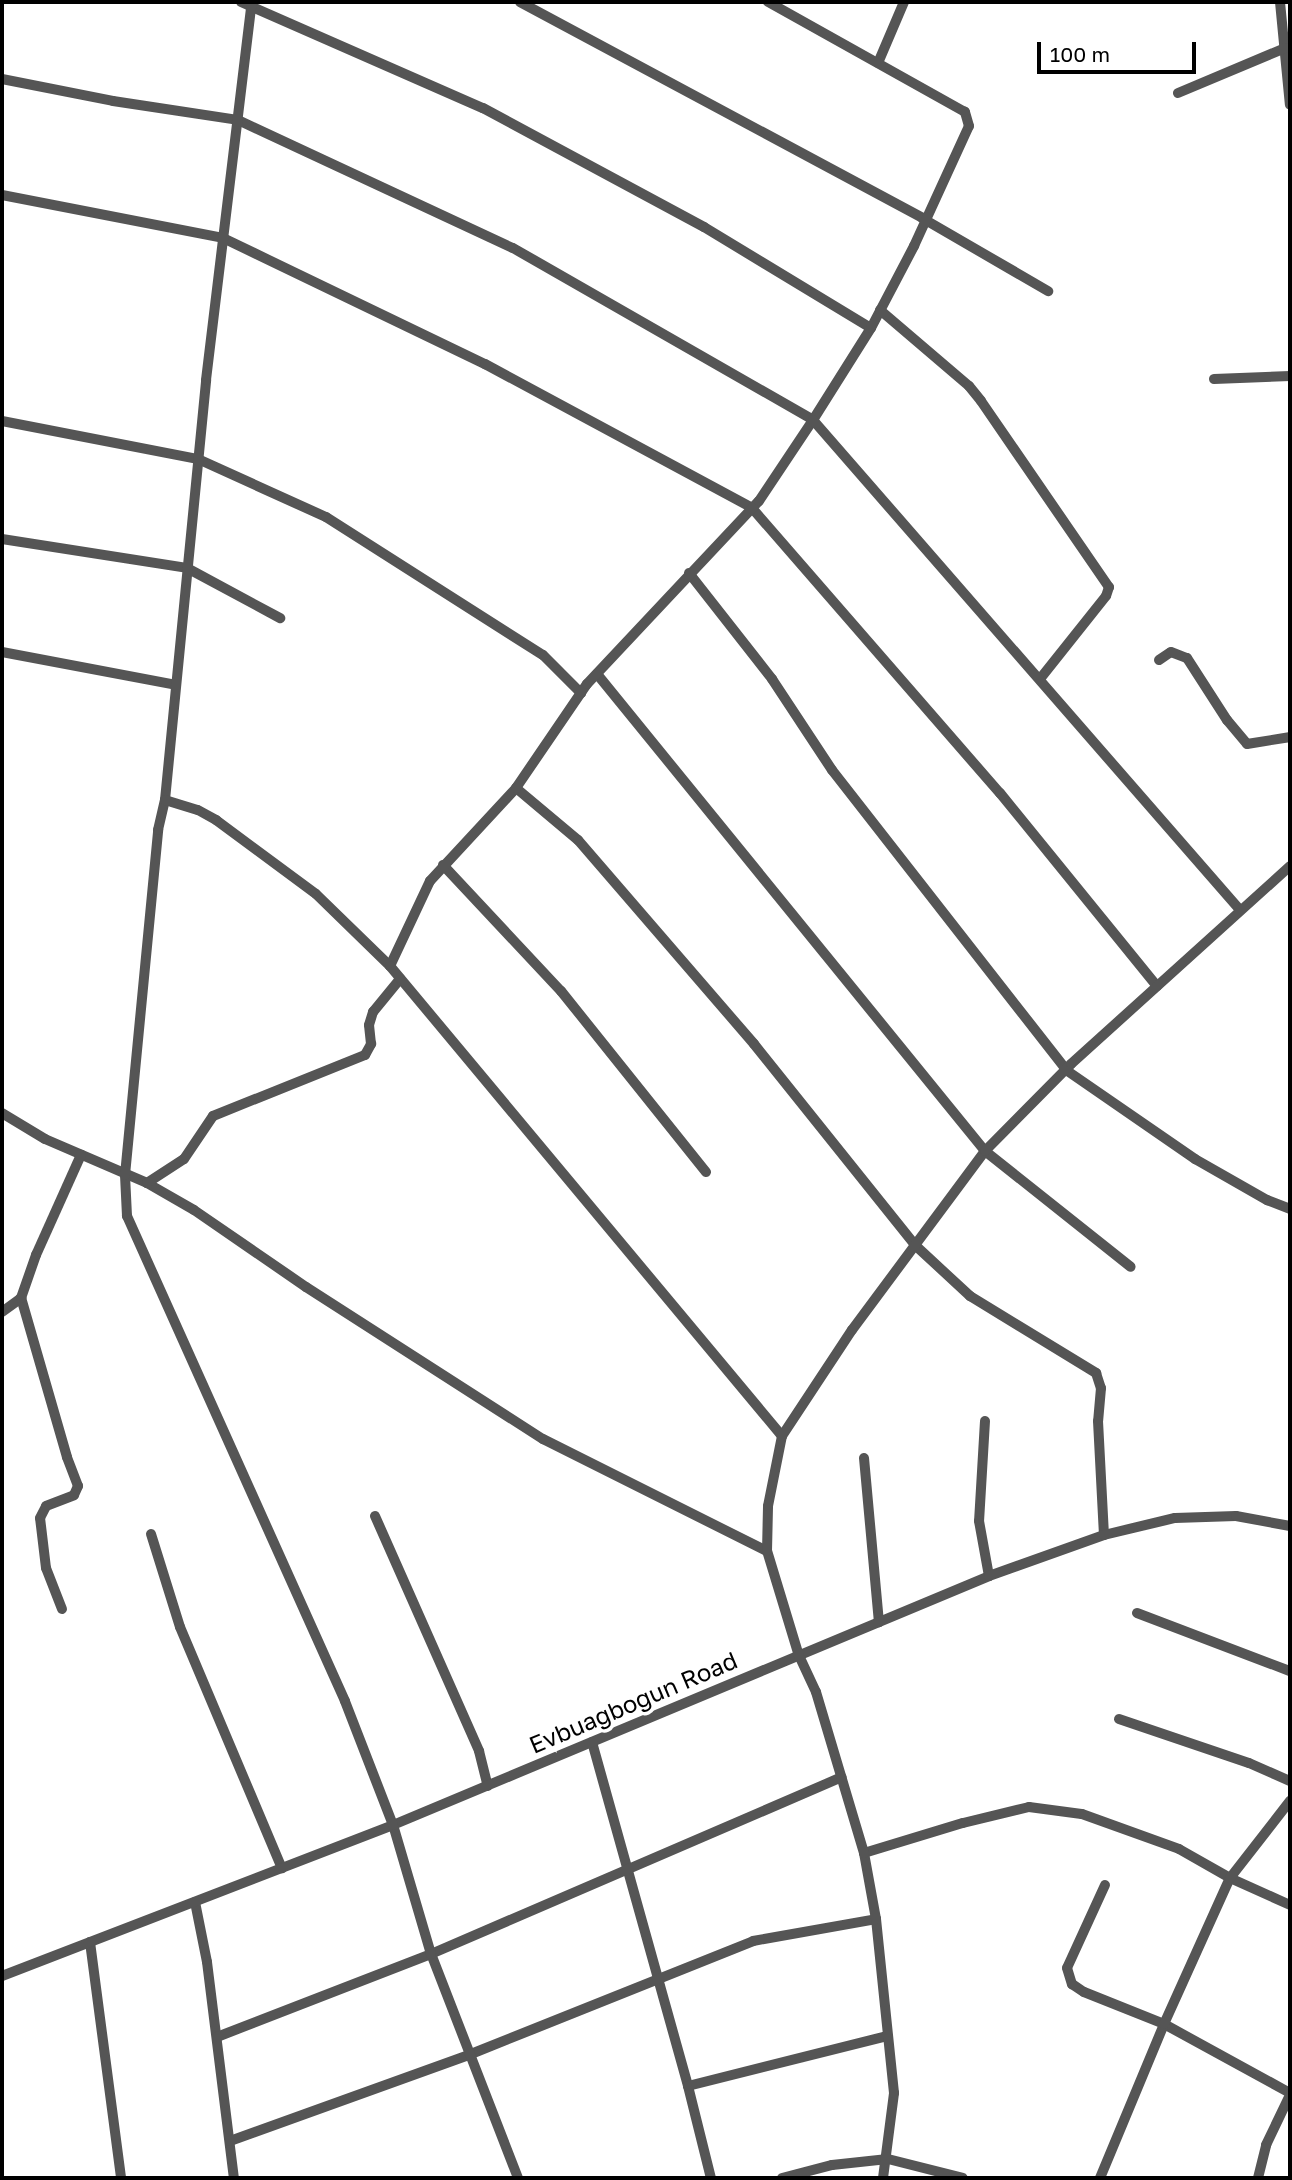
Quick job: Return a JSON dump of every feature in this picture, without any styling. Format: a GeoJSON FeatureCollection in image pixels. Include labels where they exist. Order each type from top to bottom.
{"type":"FeatureCollection","features":[{"type":"Feature","properties":{"kind":"street"},"geometry":{"type":"LineString","coordinates":[[520,2],[926,220],[1048,291]]}},
{"type":"Feature","properties":{"kind":"street"},"geometry":{"type":"LineString","coordinates":[[390,966],[430,881],[516,788],[597,674],[752,508],[813,420],[871,328],[966,138],[968,119],[965,112],[768,2]]}},
{"type":"Feature","properties":{"kind":"street"},"geometry":{"type":"LineString","coordinates":[[878,63],[904,2]]}},
{"type":"Feature","properties":{"kind":"street"},"geometry":{"type":"LineString","coordinates":[[1280,2],[1290,105]]}},
{"type":"Feature","properties":{"kind":"street"},"geometry":{"type":"LineString","coordinates":[[518,2178],[431,1954],[393,1825],[345,1701],[127,1216],[125,1175],[158,830],[165,800],[198,459],[238,120],[248,3],[483,108],[705,227],[871,328]]}},
{"type":"Feature","properties":{"kind":"street"},"geometry":{"type":"LineString","coordinates":[[1178,93],[1285,48]]}},
{"type":"Feature","properties":{"kind":"street"},"geometry":{"type":"LineString","coordinates":[[2,79],[113,101],[238,120],[513,248],[813,420],[1240,910]]}},
{"type":"Feature","properties":{"kind":"street"},"geometry":{"type":"LineString","coordinates":[[2,195],[223,238],[485,364],[752,508],[1000,793],[1157,986]]}},
{"type":"Feature","properties":{"kind":"street"},"geometry":{"type":"LineString","coordinates":[[880,310],[969,386],[1109,587],[1106,596],[1040,679]]}},
{"type":"Feature","properties":{"kind":"street"},"geometry":{"type":"LineString","coordinates":[[1214,379],[1290,376]]}},
{"type":"Feature","properties":{"kind":"street"},"geometry":{"type":"LineString","coordinates":[[2,421],[198,459],[338,524],[542,655],[581,693]]}},
{"type":"Feature","properties":{"kind":"street"},"geometry":{"type":"LineString","coordinates":[[2,539],[187,568],[280,618]]}},
{"type":"Feature","properties":{"kind":"street"},"geometry":{"type":"LineString","coordinates":[[689,573],[772,679],[832,770],[1066,1070],[1195,1159],[1267,1200],[1290,1209]]}},
{"type":"Feature","properties":{"kind":"street"},"geometry":{"type":"LineString","coordinates":[[2,652],[176,685]]}},
{"type":"Feature","properties":{"kind":"street"},"geometry":{"type":"LineString","coordinates":[[1159,660],[1171,652],[1187,658],[1227,720],[1247,744],[1290,737]]}},
{"type":"Feature","properties":{"kind":"street"},"geometry":{"type":"LineString","coordinates":[[597,674],[985,1151],[1131,1268]]}},
{"type":"Feature","properties":{"kind":"street"},"geometry":{"type":"LineString","coordinates":[[516,788],[579,840],[754,1044],[916,1246],[970,1296],[1096,1373],[1101,1388],[1098,1421],[1104,1535]]}},
{"type":"Feature","properties":{"kind":"street"},"geometry":{"type":"LineString","coordinates":[[165,800],[198,810],[216,820],[316,894],[390,966],[782,1436]]}},
{"type":"Feature","properties":{"kind":"street"},"geometry":{"type":"LineString","coordinates":[[443,865],[561,991],[706,1172]]}},
{"type":"Feature","properties":{"kind":"street"},"geometry":{"type":"LineString","coordinates":[[883,2178],[888,2159],[894,2093],[876,1919],[864,1853],[816,1692],[799,1656],[767,1551],[768,1506],[782,1436],[852,1331],[985,1151],[1066,1070],[1290,866]]}},
{"type":"Feature","properties":{"kind":"street"},"geometry":{"type":"LineString","coordinates":[[147,1183],[184,1159],[213,1116],[365,1055],[371,1044],[369,1025],[373,1012],[400,979]]}},
{"type":"Feature","properties":{"kind":"street"},"geometry":{"type":"LineString","coordinates":[[2,1113],[45,1139],[147,1183],[543,1439],[767,1551]]}},
{"type":"Feature","properties":{"kind":"street"},"geometry":{"type":"LineString","coordinates":[[62,1609],[46,1568],[40,1518],[46,1506],[74,1495],[78,1486],[67,1457],[21,1298],[36,1255],[81,1155]]}},
{"type":"Feature","properties":{"kind":"street"},"geometry":{"type":"LineString","coordinates":[[2,1311],[21,1298]]}},
{"type":"Feature","properties":{"kind":"street"},"geometry":{"type":"LineString","coordinates":[[985,1421],[979,1521],[989,1576]]}},
{"type":"Feature","properties":{"kind":"street"},"geometry":{"type":"LineString","coordinates":[[864,1458],[878,1622]]}},
{"type":"Feature","properties":{"kind":"street"},"geometry":{"type":"LineString","coordinates":[[375,1516],[479,1751],[488,1786]]}},
{"type":"Feature","properties":{"kind":"street","name":"Evbuagbogun Road"},"geometry":{"type":"LineString","coordinates":[[2,1976],[393,1825],[989,1576],[1104,1535],[1175,1518],[1237,1516],[1290,1526]]}},
{"type":"Feature","properties":{"kind":"street"},"geometry":{"type":"LineString","coordinates":[[151,1534],[180,1627],[282,1868]]}},
{"type":"Feature","properties":{"kind":"street"},"geometry":{"type":"LineString","coordinates":[[1136,1613],[1290,1671]]}},
{"type":"Feature","properties":{"kind":"street"},"geometry":{"type":"LineString","coordinates":[[1119,1719],[1249,1763],[1290,1781]]}},
{"type":"Feature","properties":{"kind":"street"},"geometry":{"type":"LineString","coordinates":[[592,1742],[688,2086],[710,2178]]}},
{"type":"Feature","properties":{"kind":"street"},"geometry":{"type":"LineString","coordinates":[[217,2037],[431,1954],[842,1777]]}},
{"type":"Feature","properties":{"kind":"street"},"geometry":{"type":"LineString","coordinates":[[1100,2178],[1164,2024],[1230,1878],[1290,1801]]}},
{"type":"Feature","properties":{"kind":"street"},"geometry":{"type":"LineString","coordinates":[[864,1853],[963,1823],[1029,1807],[1082,1814],[1179,1849],[1230,1878],[1290,1905]]}},
{"type":"Feature","properties":{"kind":"street"},"geometry":{"type":"LineString","coordinates":[[1105,1885],[1067,1968],[1068,1978],[1084,1992],[1164,2024],[1290,2094],[1266,2145],[1258,2178]]}},
{"type":"Feature","properties":{"kind":"street"},"geometry":{"type":"LineString","coordinates":[[195,1902],[217,2037],[234,2178]]}},
{"type":"Feature","properties":{"kind":"street"},"geometry":{"type":"LineString","coordinates":[[230,2141],[471,2054],[752,1941],[876,1919]]}},
{"type":"Feature","properties":{"kind":"street"},"geometry":{"type":"LineString","coordinates":[[90,1942],[121,2178]]}},
{"type":"Feature","properties":{"kind":"street"},"geometry":{"type":"LineString","coordinates":[[688,2086],[887,2036]]}},
{"type":"Feature","properties":{"kind":"street"},"geometry":{"type":"LineString","coordinates":[[782,2178],[832,2165],[888,2159],[963,2178]]}}]}
